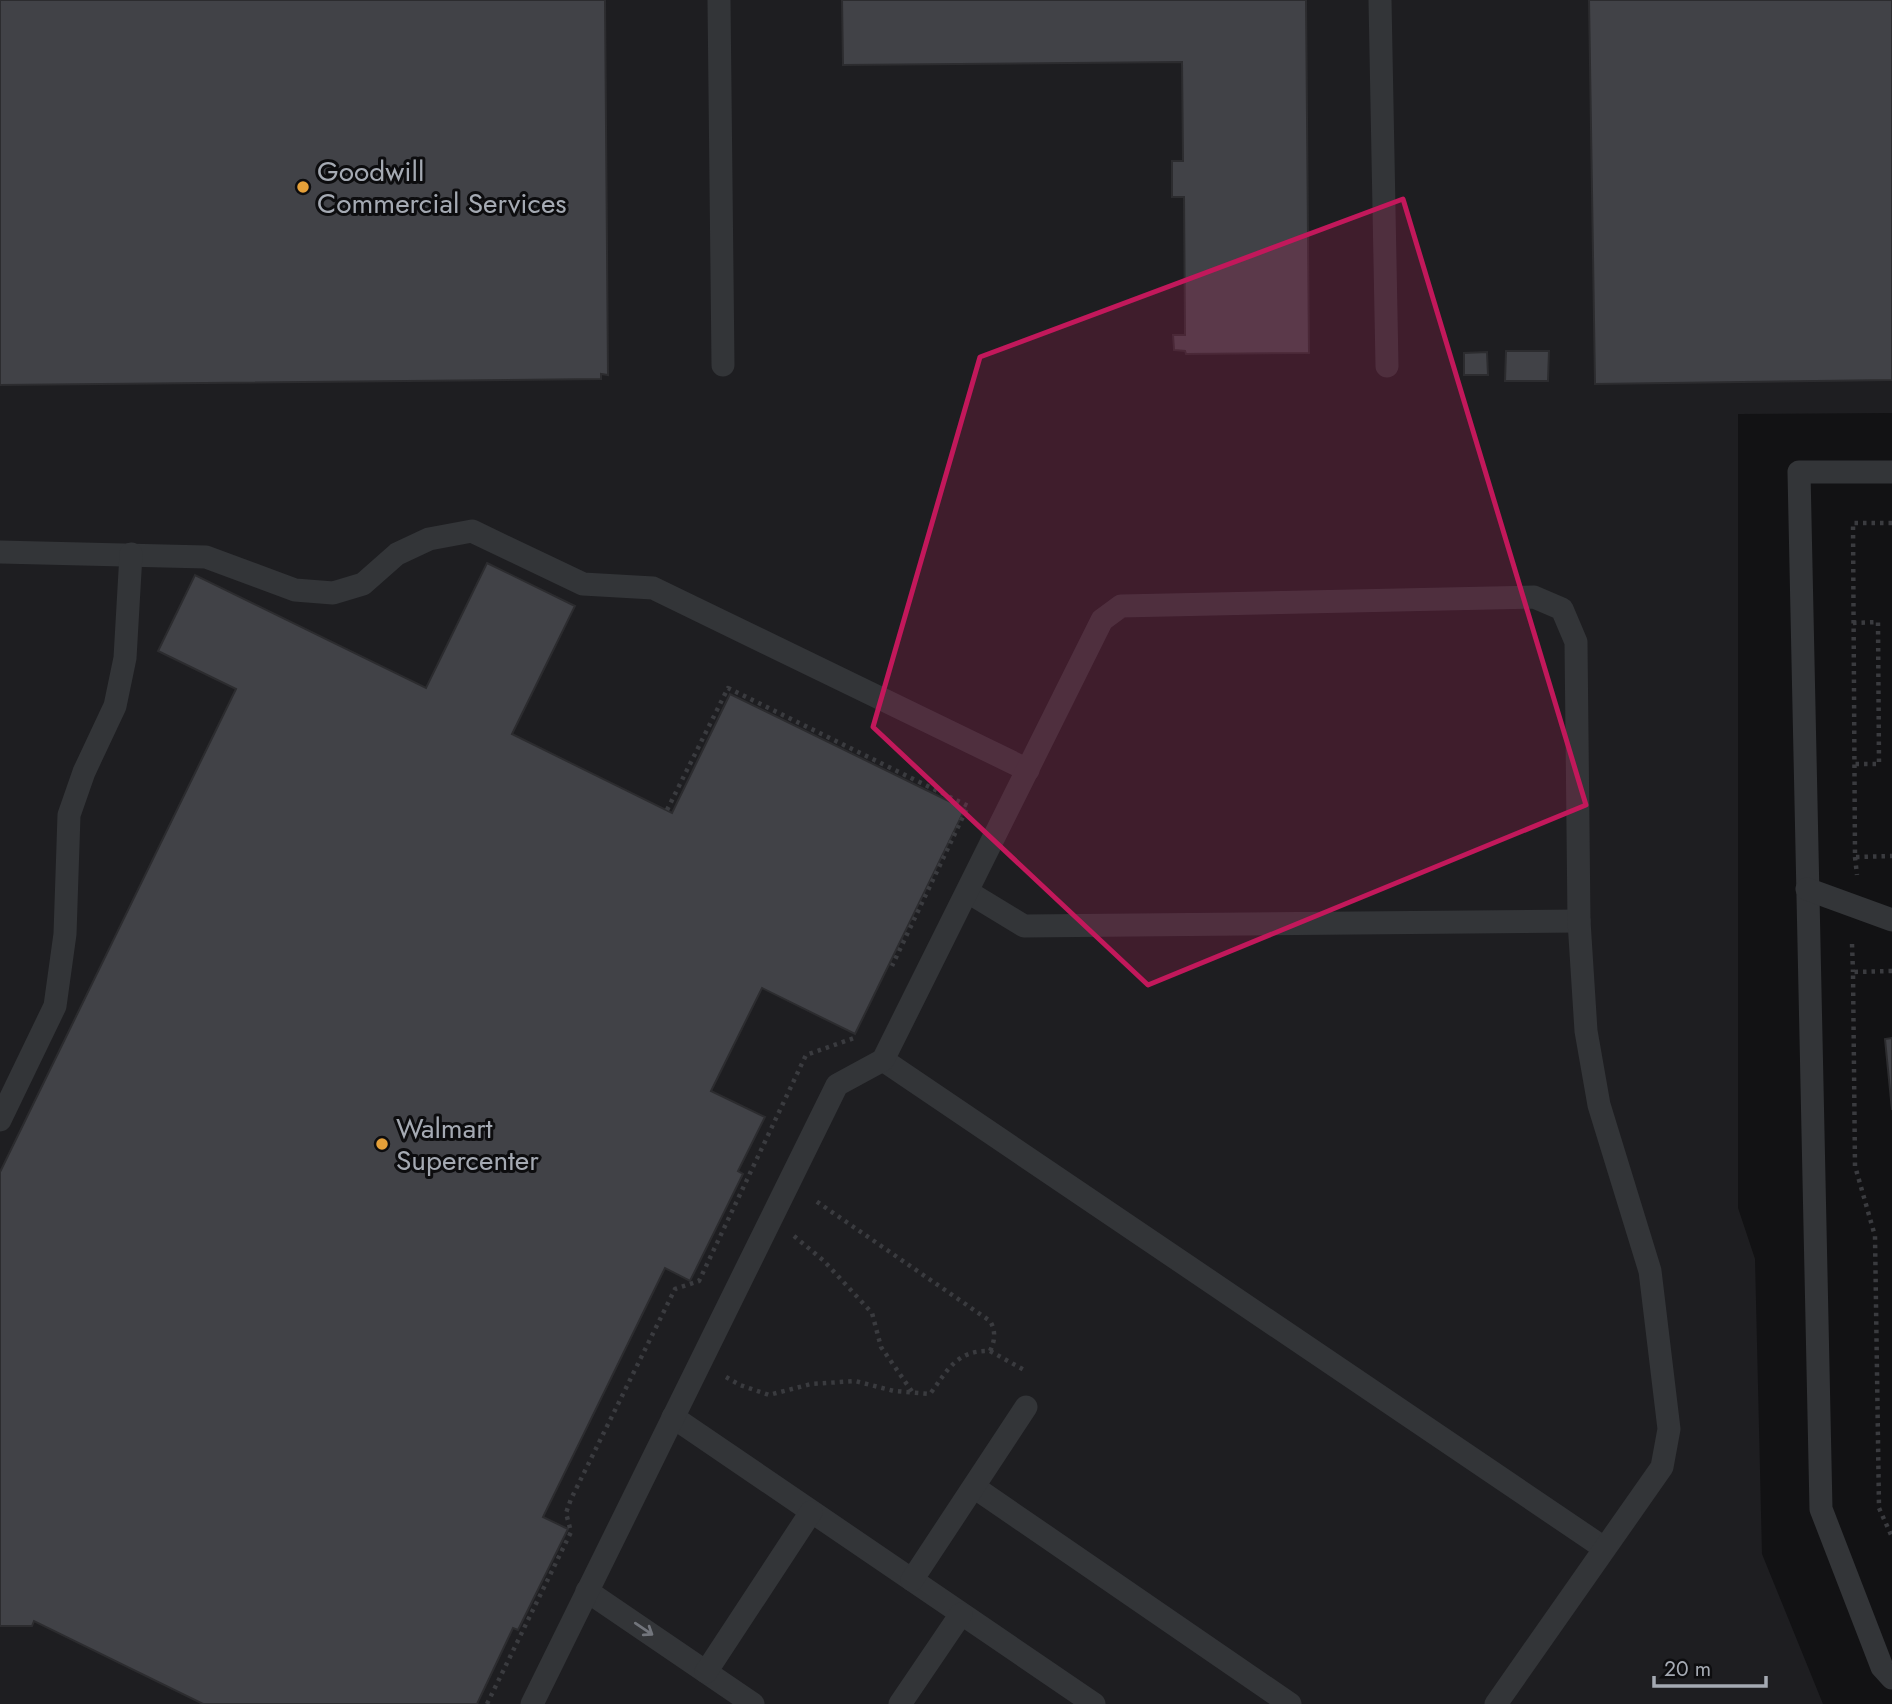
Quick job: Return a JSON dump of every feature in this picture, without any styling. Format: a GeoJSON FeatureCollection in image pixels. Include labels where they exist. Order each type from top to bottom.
{"type":"FeatureCollection","features":[{"type":"Feature","properties":{"kind":"lane"},"geometry":{"type":"LineString","coordinates":[[719,0],[723,365]]}},
{"type":"Feature","properties":{"kind":"lane"},"geometry":{"type":"LineString","coordinates":[[1380,0],[1387,366]]}},
{"type":"Feature","properties":{"kind":"lane"},"geometry":{"type":"LineString","coordinates":[[1892,472],[1799,472],[1821,1508],[1882,1667],[1892,1678]]}},
{"type":"Feature","properties":{"kind":"lane"},"geometry":{"type":"LineString","coordinates":[[0,552],[206,557],[295,590],[332,593],[363,584],[397,554],[429,539],[472,531],[583,584],[653,589],[1028,770]]}},
{"type":"Feature","properties":{"kind":"lane"},"geometry":{"type":"LineString","coordinates":[[0,1120],[55,1006],[65,934],[69,815],[84,772],[115,706],[125,658],[131,554]]}},
{"type":"Feature","properties":{"kind":"lane"},"geometry":{"type":"LineString","coordinates":[[532,1704],[837,1085],[883,1060],[1102,620],[1121,606],[1534,597],[1562,609],[1576,642],[1579,921],[1586,1031],[1599,1105],[1650,1270],[1670,1429],[1662,1466],[1496,1704]]}},
{"type":"Feature","properties":{"kind":"lane"},"geometry":{"type":"LineString","coordinates":[[1807,889],[1892,920]]}},
{"type":"Feature","properties":{"kind":"lane"},"geometry":{"type":"LineString","coordinates":[[968,891],[1024,926],[1579,921]]}},
{"type":"Feature","properties":{"kind":"lane"},"geometry":{"type":"LineString","coordinates":[[883,1060],[1604,1548]]}},
{"type":"Feature","properties":{"kind":"lane"},"geometry":{"type":"LineString","coordinates":[[912,1580],[1026,1407]]}},
{"type":"Feature","properties":{"kind":"lane"},"geometry":{"type":"LineString","coordinates":[[673,1418],[1094,1704]]}},
{"type":"Feature","properties":{"kind":"lane"},"geometry":{"type":"LineString","coordinates":[[974,1487],[1290,1704]]}},
{"type":"Feature","properties":{"kind":"lane"},"geometry":{"type":"LineString","coordinates":[[706,1672],[811,1511]]}},
{"type":"Feature","properties":{"kind":"lane"},"geometry":{"type":"LineString","coordinates":[[587,1591],[753,1704]]}},
{"type":"Feature","properties":{"kind":"lane"},"geometry":{"type":"LineString","coordinates":[[900,1704],[961,1614]]}},
{"type":"Feature","properties":{"kind":"path"},"geometry":{"type":"LineString","coordinates":[[1892,523],[1853,523],[1855,857],[1892,856]]}},
{"type":"Feature","properties":{"kind":"path"},"geometry":{"type":"LineString","coordinates":[[1853,623],[1878,622],[1879,764],[1854,764]]}},
{"type":"Feature","properties":{"kind":"path"},"geometry":{"type":"LineString","coordinates":[[667,810],[728,688],[968,806],[888,974]]}},
{"type":"Feature","properties":{"kind":"path"},"geometry":{"type":"LineString","coordinates":[[1852,944],[1855,1166],[1875,1236],[1879,1508],[1892,1537]]}},
{"type":"Feature","properties":{"kind":"path"},"geometry":{"type":"LineString","coordinates":[[1853,972],[1892,971]]}},
{"type":"Feature","properties":{"kind":"path"},"geometry":{"type":"LineString","coordinates":[[487,1704],[571,1532],[566,1513],[571,1499],[675,1289],[699,1282],[806,1055],[858,1035]]}},
{"type":"Feature","properties":{"kind":"path"},"geometry":{"type":"LineString","coordinates":[[807,1209],[813,1198],[990,1321],[994,1328],[990,1351]]}},
{"type":"Feature","properties":{"kind":"path"},"geometry":{"type":"LineString","coordinates":[[796,1230],[793,1235],[824,1261],[872,1313],[881,1347],[912,1393]]}},
{"type":"Feature","properties":{"kind":"path"},"geometry":{"type":"LineString","coordinates":[[716,1371],[740,1385],[769,1395],[811,1384],[855,1381],[894,1391],[930,1394],[952,1364],[966,1353],[975,1351],[990,1351],[1026,1371]]}},
{"type":"Feature","properties":{"kind":"highlighted area"},"geometry":{"type":"Polygon","coordinates":[[[1403,199],[1586,805],[1148,985],[873,727],[980,357],[1403,199]]]}},
{"type":"Feature","properties":{"kind":"shaded area"},"geometry":{"type":"Polygon","coordinates":[[[0,0],[1892,0],[1892,413],[1738,414],[1738,1208],[1755,1259],[1762,1554],[1823,1704],[0,1704],[0,0]]]}},
{"type":"Feature","properties":{"kind":"building","name":"Goodwill Commercial Services"},"geometry":{"type":"Polygon","coordinates":[[[0,0],[605,0],[608,375],[601,374],[601,379],[0,385],[0,0]]]}},
{"type":"Feature","properties":{"kind":"building"},"geometry":{"type":"Polygon","coordinates":[[[842,0],[1306,0],[1309,353],[1186,354],[1185,351],[1174,350],[1173,335],[1185,335],[1184,197],[1172,197],[1172,161],[1183,161],[1182,62],[843,65],[842,0]]]}},
{"type":"Feature","properties":{"kind":"building"},"geometry":{"type":"Polygon","coordinates":[[[1589,0],[1892,0],[1892,380],[1595,384],[1589,0]]]}},
{"type":"Feature","properties":{"kind":"building"},"geometry":{"type":"Polygon","coordinates":[[[1506,351],[1549,351],[1548,381],[1505,381],[1506,351]]]}},
{"type":"Feature","properties":{"kind":"building"},"geometry":{"type":"Polygon","coordinates":[[[1487,352],[1488,375],[1464,375],[1464,353],[1487,352]]]}},
{"type":"Feature","properties":{"kind":"building","name":"Walmart Supercenter"},"geometry":{"type":"Polygon","coordinates":[[[487,563],[575,606],[512,734],[672,813],[730,694],[965,809],[855,1034],[762,988],[711,1091],[765,1117],[738,1171],[743,1174],[690,1281],[665,1268],[543,1517],[568,1529],[518,1630],[513,1628],[477,1704],[203,1704],[34,1621],[32,1626],[0,1626],[0,1172],[236,689],[158,651],[195,575],[426,688],[487,563]]]}},
{"type":"Feature","properties":{"kind":"building"},"geometry":{"type":"Polygon","coordinates":[[[1892,1038],[1892,1110],[1885,1039],[1892,1038]]]}},
{"type":"Feature","properties":{"kind":"place","name":"Goodwill Commercial Services"},"geometry":{"type":"Point","coordinates":[303,187]}},
{"type":"Feature","properties":{"kind":"place","name":"Walmart Supercenter"},"geometry":{"type":"Point","coordinates":[382,1144]}}]}
